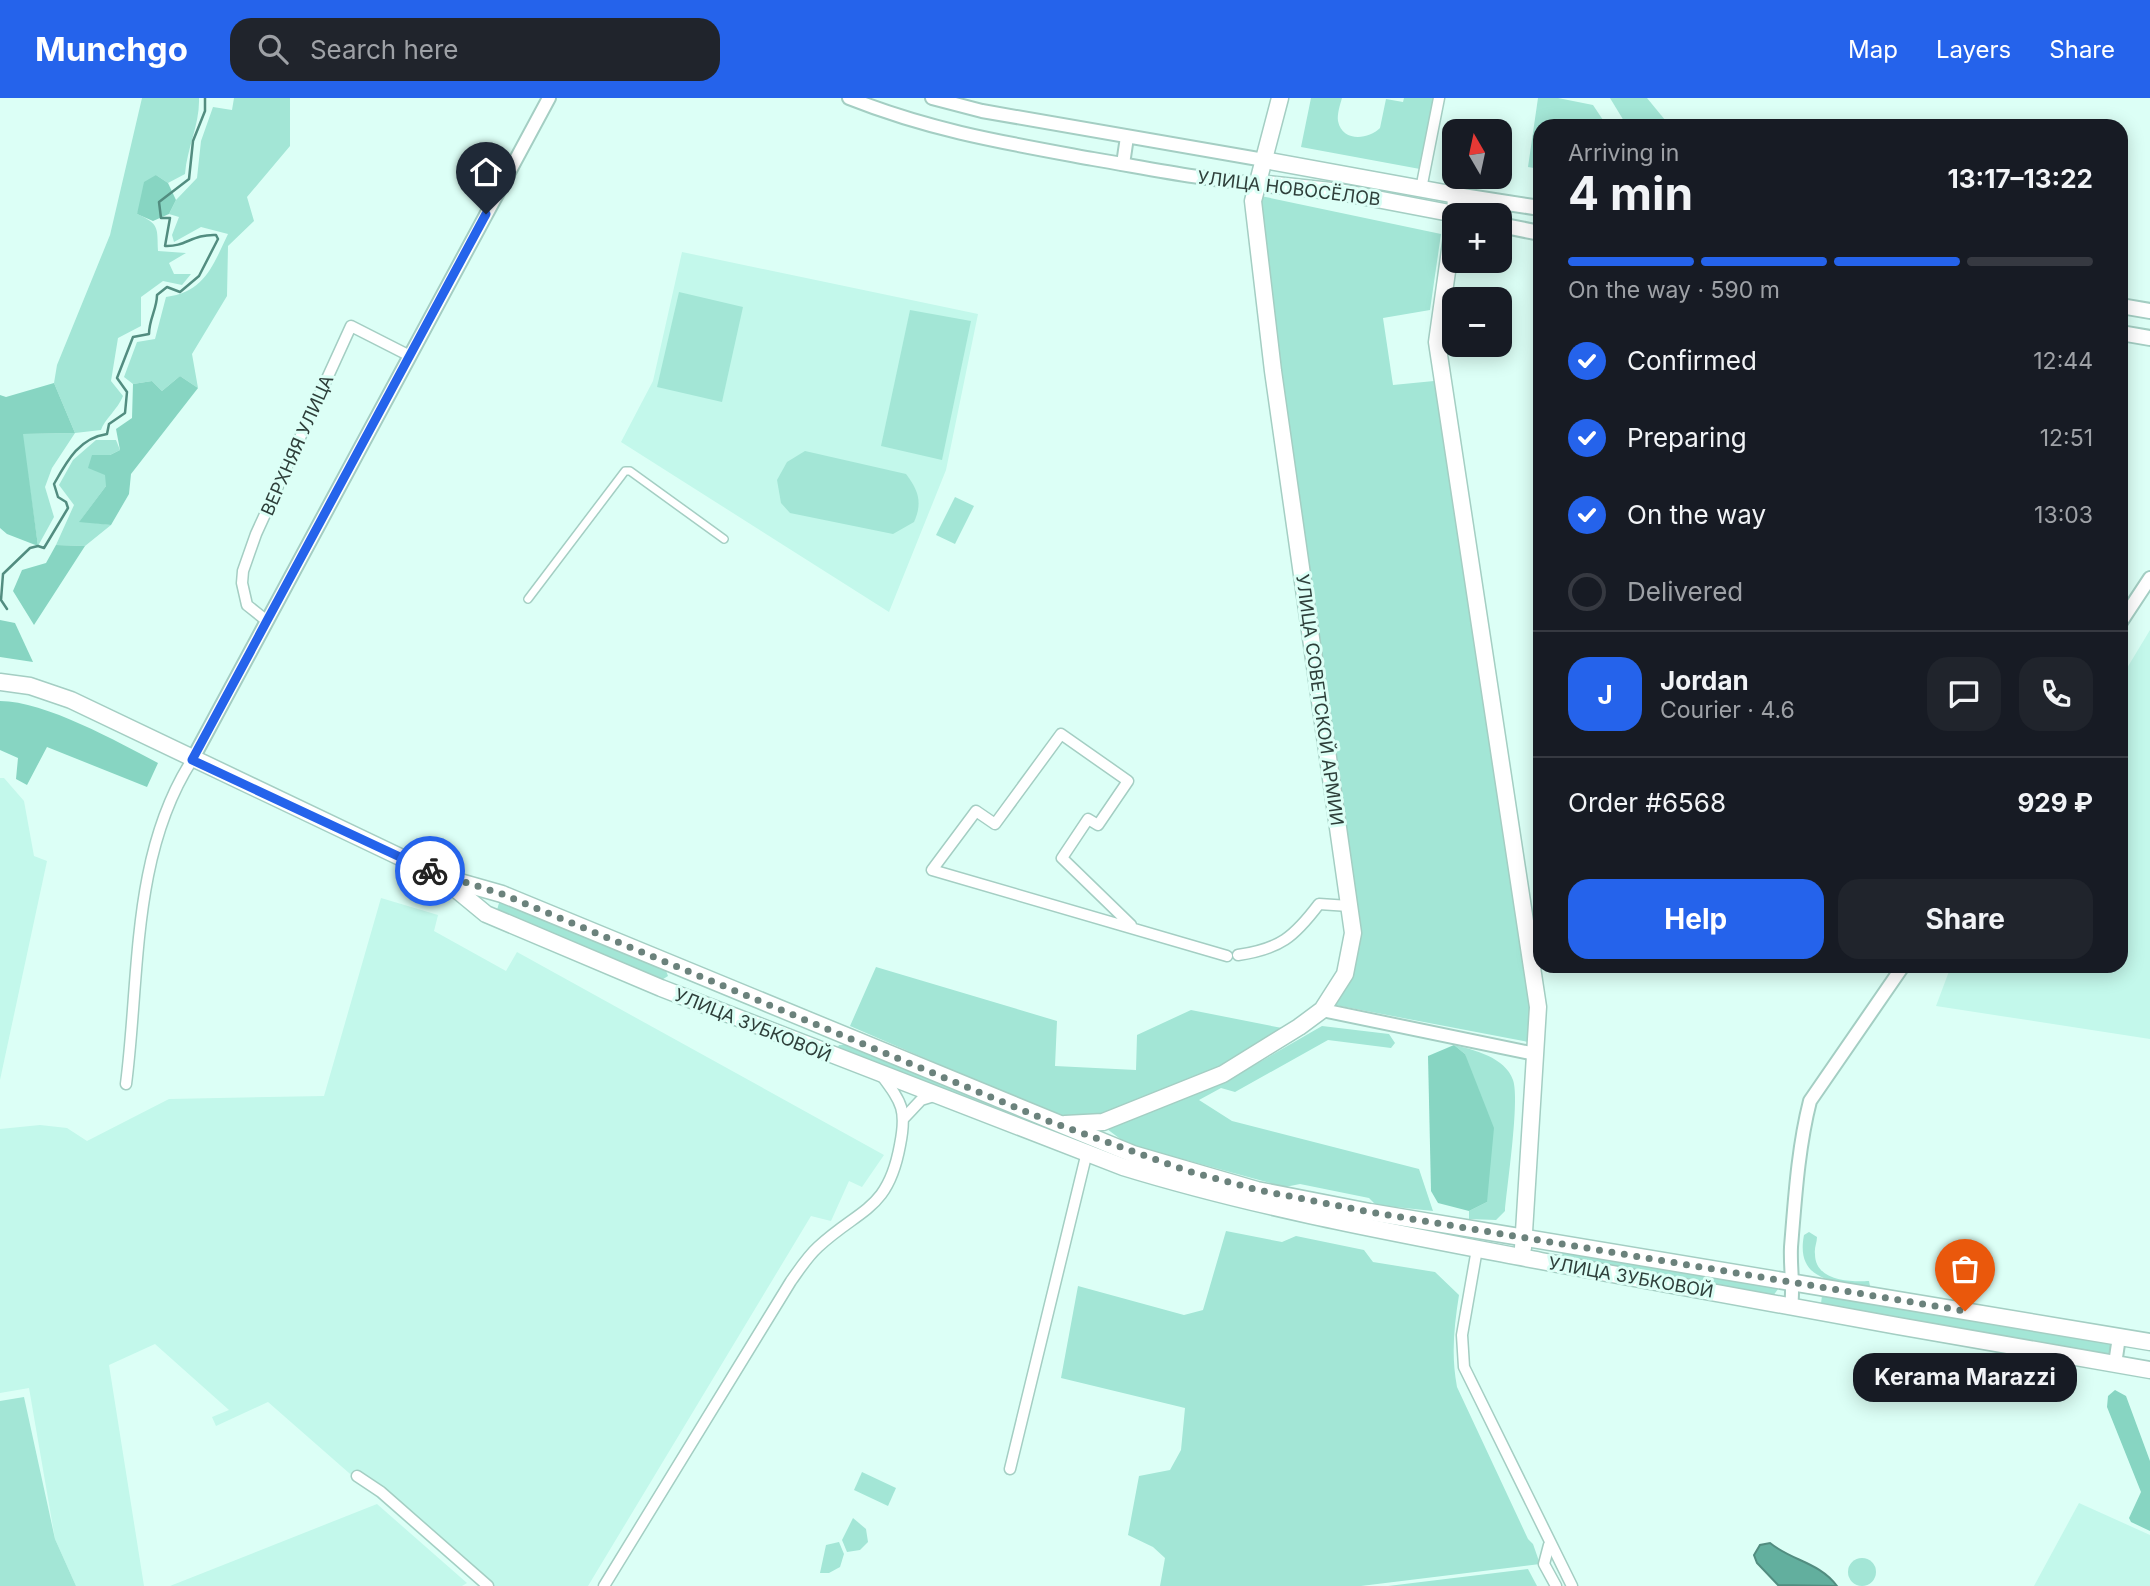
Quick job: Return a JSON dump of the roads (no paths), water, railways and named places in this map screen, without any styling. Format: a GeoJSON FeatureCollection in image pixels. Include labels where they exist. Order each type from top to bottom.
{"type":"FeatureCollection","features":[{"type":"Feature","properties":{"kind":"main road","name":"УЛИЦА СОВЕТСКОЙ АРМИИ"},"geometry":{"type":"LineString","coordinates":[[1059,1125],[1103,1122],[1223,1074],[1322,1010],[1345,974],[1353,933],[1271,351],[1253,201],[1280,98]]}},
{"type":"Feature","properties":{"kind":"main road","name":"УЛИЦА НОВОСЁЛОВ"},"geometry":{"type":"LineString","coordinates":[[1264,160],[1533,207]]}},
{"type":"Feature","properties":{"kind":"main road","name":"УЛИЦА НОВОСЁЛОВ"},"geometry":{"type":"LineString","coordinates":[[1257,183],[1327,190],[1442,214]]}},
{"type":"Feature","properties":{"kind":"main road"},"geometry":{"type":"LineString","coordinates":[[1456,195],[1456,203]]}},
{"type":"Feature","properties":{"kind":"main road"},"geometry":{"type":"LineString","coordinates":[[1512,227],[1533,232]]}},
{"type":"Feature","properties":{"kind":"main road"},"geometry":{"type":"LineString","coordinates":[[1447,273],[1437,342],[1538,1007],[1523,1257]]}},
{"type":"Feature","properties":{"kind":"main road"},"geometry":{"type":"LineString","coordinates":[[2128,307],[2150,311]]}},
{"type":"Feature","properties":{"kind":"main road"},"geometry":{"type":"LineString","coordinates":[[2128,334],[2150,338]]}},
{"type":"Feature","properties":{"kind":"main road","name":"УЛИЦА ЗУБКОВОЙ"},"geometry":{"type":"LineString","coordinates":[[0,682],[30,686],[71,700],[442,877],[502,894],[726,985],[1059,1125],[1083,1145],[1133,1154],[1258,1190],[1523,1239],[2150,1342]]}},
{"type":"Feature","properties":{"kind":"main road","name":"УЛИЦА ЗУБКОВОЙ"},"geometry":{"type":"LineString","coordinates":[[442,877],[486,914],[685,999],[934,1096],[1083,1145],[1171,1182],[1254,1204],[1478,1249],[2150,1370]]}},
{"type":"Feature","properties":{"kind":"main road"},"geometry":{"type":"LineString","coordinates":[[486,914],[482,904],[488,896],[502,894]]}},
{"type":"Feature","properties":{"kind":"main road"},"geometry":{"type":"LineString","coordinates":[[661,988],[671,984],[674,973],[669,964]]}},
{"type":"Feature","properties":{"kind":"main road"},"geometry":{"type":"LineString","coordinates":[[685,999],[679,988],[683,977],[696,973]]}},
{"type":"Feature","properties":{"kind":"main road"},"geometry":{"type":"LineString","coordinates":[[714,1011],[726,985]]}},
{"type":"Feature","properties":{"kind":"main road"},"geometry":{"type":"LineString","coordinates":[[831,1056],[825,1043],[829,1035],[843,1036]]}},
{"type":"Feature","properties":{"kind":"main road"},"geometry":{"type":"LineString","coordinates":[[1083,1145],[1103,1122]]}},
{"type":"Feature","properties":{"kind":"street"},"geometry":{"type":"LineString","coordinates":[[125,1084],[148,869],[175,786],[192,760],[549,98]]}},
{"type":"Feature","properties":{"kind":"street","name":"УЛИЦА НОВОСЁЛОВ"},"geometry":{"type":"LineString","coordinates":[[849,98],[937,130],[1195,177],[1257,183]]}},
{"type":"Feature","properties":{"kind":"street","name":"УЛИЦА НОВОСЁЛОВ"},"geometry":{"type":"LineString","coordinates":[[932,98],[958,106],[1264,160]]}},
{"type":"Feature","properties":{"kind":"street"},"geometry":{"type":"LineString","coordinates":[[1421,189],[1439,98]]}},
{"type":"Feature","properties":{"kind":"street"},"geometry":{"type":"LineString","coordinates":[[1123,164],[1127,137]]}},
{"type":"Feature","properties":{"kind":"street","name":"ВЕРХНЯЯ УЛИЦА"},"geometry":{"type":"LineString","coordinates":[[267,621],[247,605],[242,583],[243,571],[262,521],[351,326],[410,356]]}},
{"type":"Feature","properties":{"kind":"street"},"geometry":{"type":"LineString","coordinates":[[528,599],[625,471],[630,471],[724,539]]}},
{"type":"Feature","properties":{"kind":"street"},"geometry":{"type":"LineString","coordinates":[[2128,611],[2150,578]]}},
{"type":"Feature","properties":{"kind":"street"},"geometry":{"type":"LineString","coordinates":[[1130,925],[1062,858],[1088,818],[1098,825],[1128,781],[1061,734],[995,824],[976,811],[932,870],[1130,925],[1149,934],[1233,955],[1266,951],[1295,935],[1319,904],[1349,906]]}},
{"type":"Feature","properties":{"kind":"street"},"geometry":{"type":"LineString","coordinates":[[1791,1307],[1794,1283],[1791,1251],[1804,1124],[1810,1101],[1898,973]]}},
{"type":"Feature","properties":{"kind":"street"},"geometry":{"type":"LineString","coordinates":[[1322,1010],[1535,1054]]}},
{"type":"Feature","properties":{"kind":"street"},"geometry":{"type":"LineString","coordinates":[[881,1076],[898,1094],[905,1117]]}},
{"type":"Feature","properties":{"kind":"street"},"geometry":{"type":"LineString","coordinates":[[604,1586],[791,1281],[816,1249],[855,1222],[883,1193],[897,1163],[905,1117],[913,1106],[934,1096]]}},
{"type":"Feature","properties":{"kind":"street"},"geometry":{"type":"LineString","coordinates":[[1010,1469],[1083,1145]]}},
{"type":"Feature","properties":{"kind":"street"},"geometry":{"type":"LineString","coordinates":[[1478,1249],[1462,1335],[1464,1367],[1549,1545],[1572,1586]]}},
{"type":"Feature","properties":{"kind":"street"},"geometry":{"type":"LineString","coordinates":[[2115,1364],[2119,1337]]}},
{"type":"Feature","properties":{"kind":"street"},"geometry":{"type":"LineString","coordinates":[[357,1476],[381,1492],[488,1586]]}},
{"type":"Feature","properties":{"kind":"street"},"geometry":{"type":"LineString","coordinates":[[1549,1545],[1544,1564],[1556,1586]]}},
{"type":"Feature","properties":{"kind":"waterway"},"geometry":{"type":"LineString","coordinates":[[7,609],[1,600],[3,574],[30,548],[44,548],[68,508],[66,502],[58,497],[54,484],[64,467],[81,446],[97,436],[107,434],[109,424],[125,413],[127,392],[117,378],[133,337],[149,334],[157,295],[167,287],[180,292],[199,276],[218,239],[216,235],[208,235],[178,245],[165,246],[170,218],[161,218],[159,202],[189,179],[193,141],[205,111],[205,98]]}},
{"type":"Feature","properties":{"kind":"place","name":"Kerama Marazzi"},"geometry":{"type":"Point","coordinates":[1965,1311]}}]}
